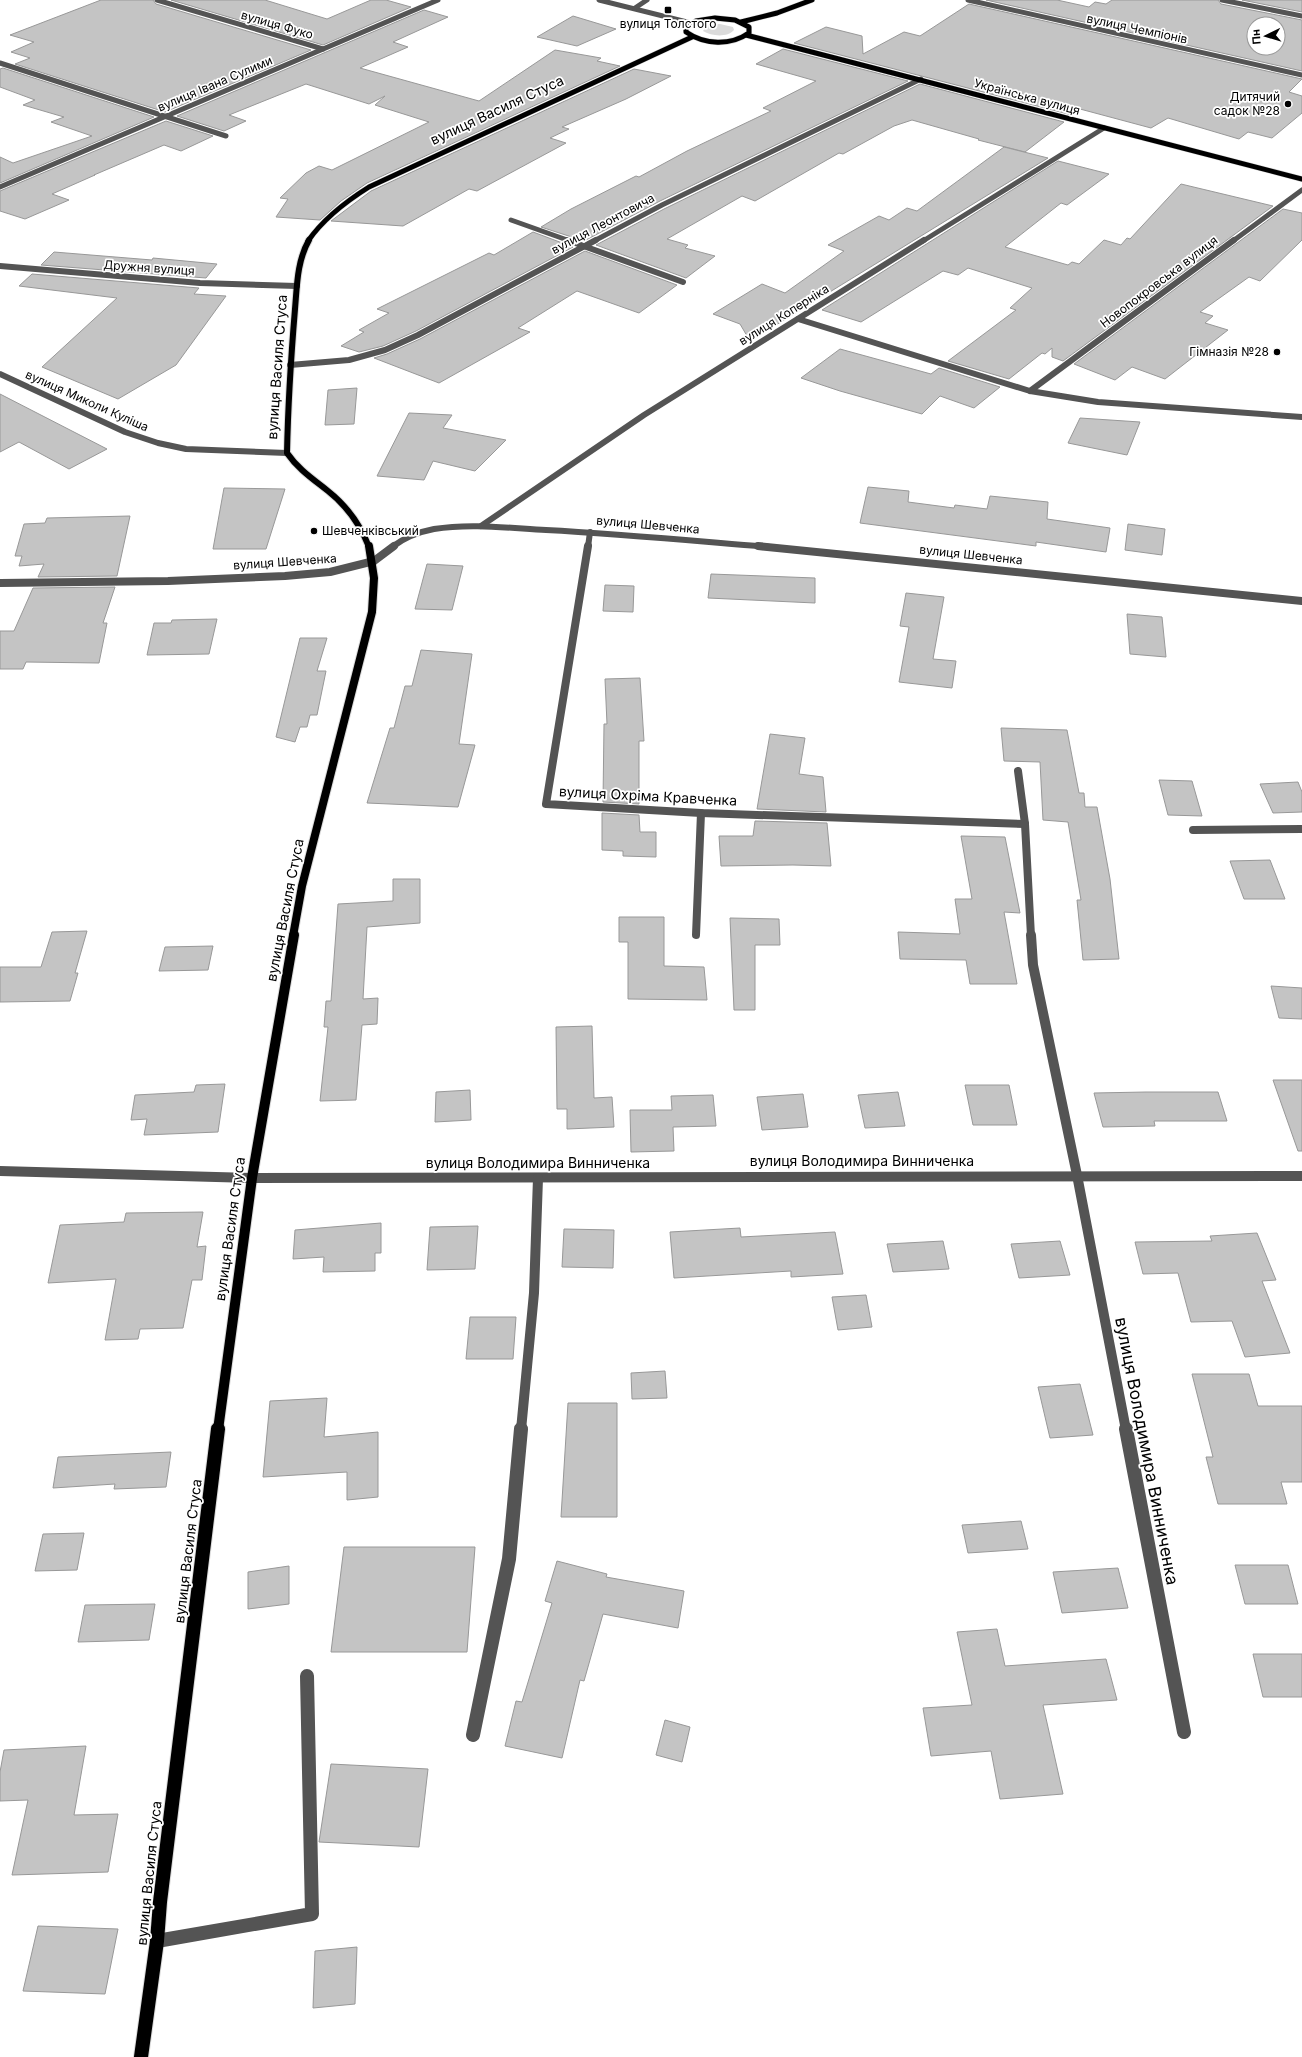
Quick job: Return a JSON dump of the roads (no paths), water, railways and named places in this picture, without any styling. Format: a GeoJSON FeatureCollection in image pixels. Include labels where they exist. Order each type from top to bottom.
{"type":"FeatureCollection","features":[{"type":"Feature","properties":{"kind":"main road"},"geometry":{"type":"LineString","coordinates":[[741,22],[750,30],[746,35],[736,40],[705,40],[692,36],[685,30],[691,23],[715,18],[741,22],[777,13],[812,0]]}},
{"type":"Feature","properties":{"kind":"main road","name":"Українська вулиця"},"geometry":{"type":"LineString","coordinates":[[746,35],[921,79],[1302,180]]}},
{"type":"Feature","properties":{"kind":"main road","name":"вулиця Василя Стуса"},"geometry":{"type":"LineString","coordinates":[[141,2057],[158,1941],[160,1902],[226,1360],[252,1178],[302,886],[372,612],[374,592],[374,561],[367,537],[359,523],[334,496],[293,464],[286,453],[290,365],[300,263],[308,242],[325,220],[351,197],[391,176],[692,36]]}},
{"type":"Feature","properties":{"kind":"street","name":"вулиця Фуко"},"geometry":{"type":"LineString","coordinates":[[157,0],[323,49]]}},
{"type":"Feature","properties":{"kind":"street","name":"вулиця Івана Сулими"},"geometry":{"type":"LineString","coordinates":[[0,187],[438,0]]}},
{"type":"Feature","properties":{"kind":"street"},"geometry":{"type":"LineString","coordinates":[[599,0],[691,23]]}},
{"type":"Feature","properties":{"kind":"street"},"geometry":{"type":"LineString","coordinates":[[635,8],[648,0]]}},
{"type":"Feature","properties":{"kind":"street","name":"вулиця Чемпіонів"},"geometry":{"type":"LineString","coordinates":[[968,0],[1302,75]]}},
{"type":"Feature","properties":{"kind":"street"},"geometry":{"type":"LineString","coordinates":[[1222,0],[1302,16]]}},
{"type":"Feature","properties":{"kind":"street"},"geometry":{"type":"LineString","coordinates":[[0,63],[162,117],[226,136]]}},
{"type":"Feature","properties":{"kind":"street","name":"вулиця Леонтовича"},"geometry":{"type":"LineString","coordinates":[[290,365],[349,360],[385,350],[486,300],[662,205],[921,79]]}},
{"type":"Feature","properties":{"kind":"street","name":"вулиця Коперніка"},"geometry":{"type":"LineString","coordinates":[[481,526],[644,415],[1104,128]]}},
{"type":"Feature","properties":{"kind":"street","name":"Новопокровська вулиця"},"geometry":{"type":"LineString","coordinates":[[1030,391],[1302,190]]}},
{"type":"Feature","properties":{"kind":"street"},"geometry":{"type":"LineString","coordinates":[[511,220],[683,282]]}},
{"type":"Feature","properties":{"kind":"street","name":"Дружня вулиця"},"geometry":{"type":"LineString","coordinates":[[0,266],[200,283],[297,286]]}},
{"type":"Feature","properties":{"kind":"street"},"geometry":{"type":"LineString","coordinates":[[798,319],[1030,391],[1098,402],[1302,417]]}},
{"type":"Feature","properties":{"kind":"street","name":"вулиця Миколи Куліша"},"geometry":{"type":"LineString","coordinates":[[0,374],[125,432],[158,443],[186,449],[286,453]]}},
{"type":"Feature","properties":{"kind":"street","name":"вулиця Шевченка"},"geometry":{"type":"LineString","coordinates":[[0,583],[168,581],[285,576],[330,572],[374,561],[403,539],[417,533],[435,529],[481,526],[590,532],[794,549],[1302,600]]}},
{"type":"Feature","properties":{"kind":"street","name":"вулиця Охріма Кравченка"},"geometry":{"type":"LineString","coordinates":[[590,532],[546,804],[701,813],[1025,824]]}},
{"type":"Feature","properties":{"kind":"street","name":"вулиця Володимира Винниченка"},"geometry":{"type":"LineString","coordinates":[[1018,771],[1025,824],[1034,965],[1184,1732]]}},
{"type":"Feature","properties":{"kind":"street"},"geometry":{"type":"LineString","coordinates":[[696,935],[701,813]]}},
{"type":"Feature","properties":{"kind":"street"},"geometry":{"type":"LineString","coordinates":[[1193,830],[1302,829]]}},
{"type":"Feature","properties":{"kind":"street","name":"вулиця Володимира Винниченка"},"geometry":{"type":"LineString","coordinates":[[0,1171],[252,1178],[1076,1175],[1302,1176]]}},
{"type":"Feature","properties":{"kind":"street"},"geometry":{"type":"LineString","coordinates":[[472,1735],[509,1559],[534,1292],[538,1178]]}},
{"type":"Feature","properties":{"kind":"street"},"geometry":{"type":"LineString","coordinates":[[158,1941],[312,1914],[307,1676]]}},
{"type":"Feature","properties":{"kind":"place","name":"вулиця Толстого"},"geometry":{"type":"Point","coordinates":[668,10]}},
{"type":"Feature","properties":{"kind":"place","name":"Дитячий садок №28"},"geometry":{"type":"Point","coordinates":[1288,104]}},
{"type":"Feature","properties":{"kind":"place","name":"Гімназія №28"},"geometry":{"type":"Point","coordinates":[1277,352]}},
{"type":"Feature","properties":{"kind":"place","name":"Шевченківський"},"geometry":{"type":"Point","coordinates":[314,531]}}]}
